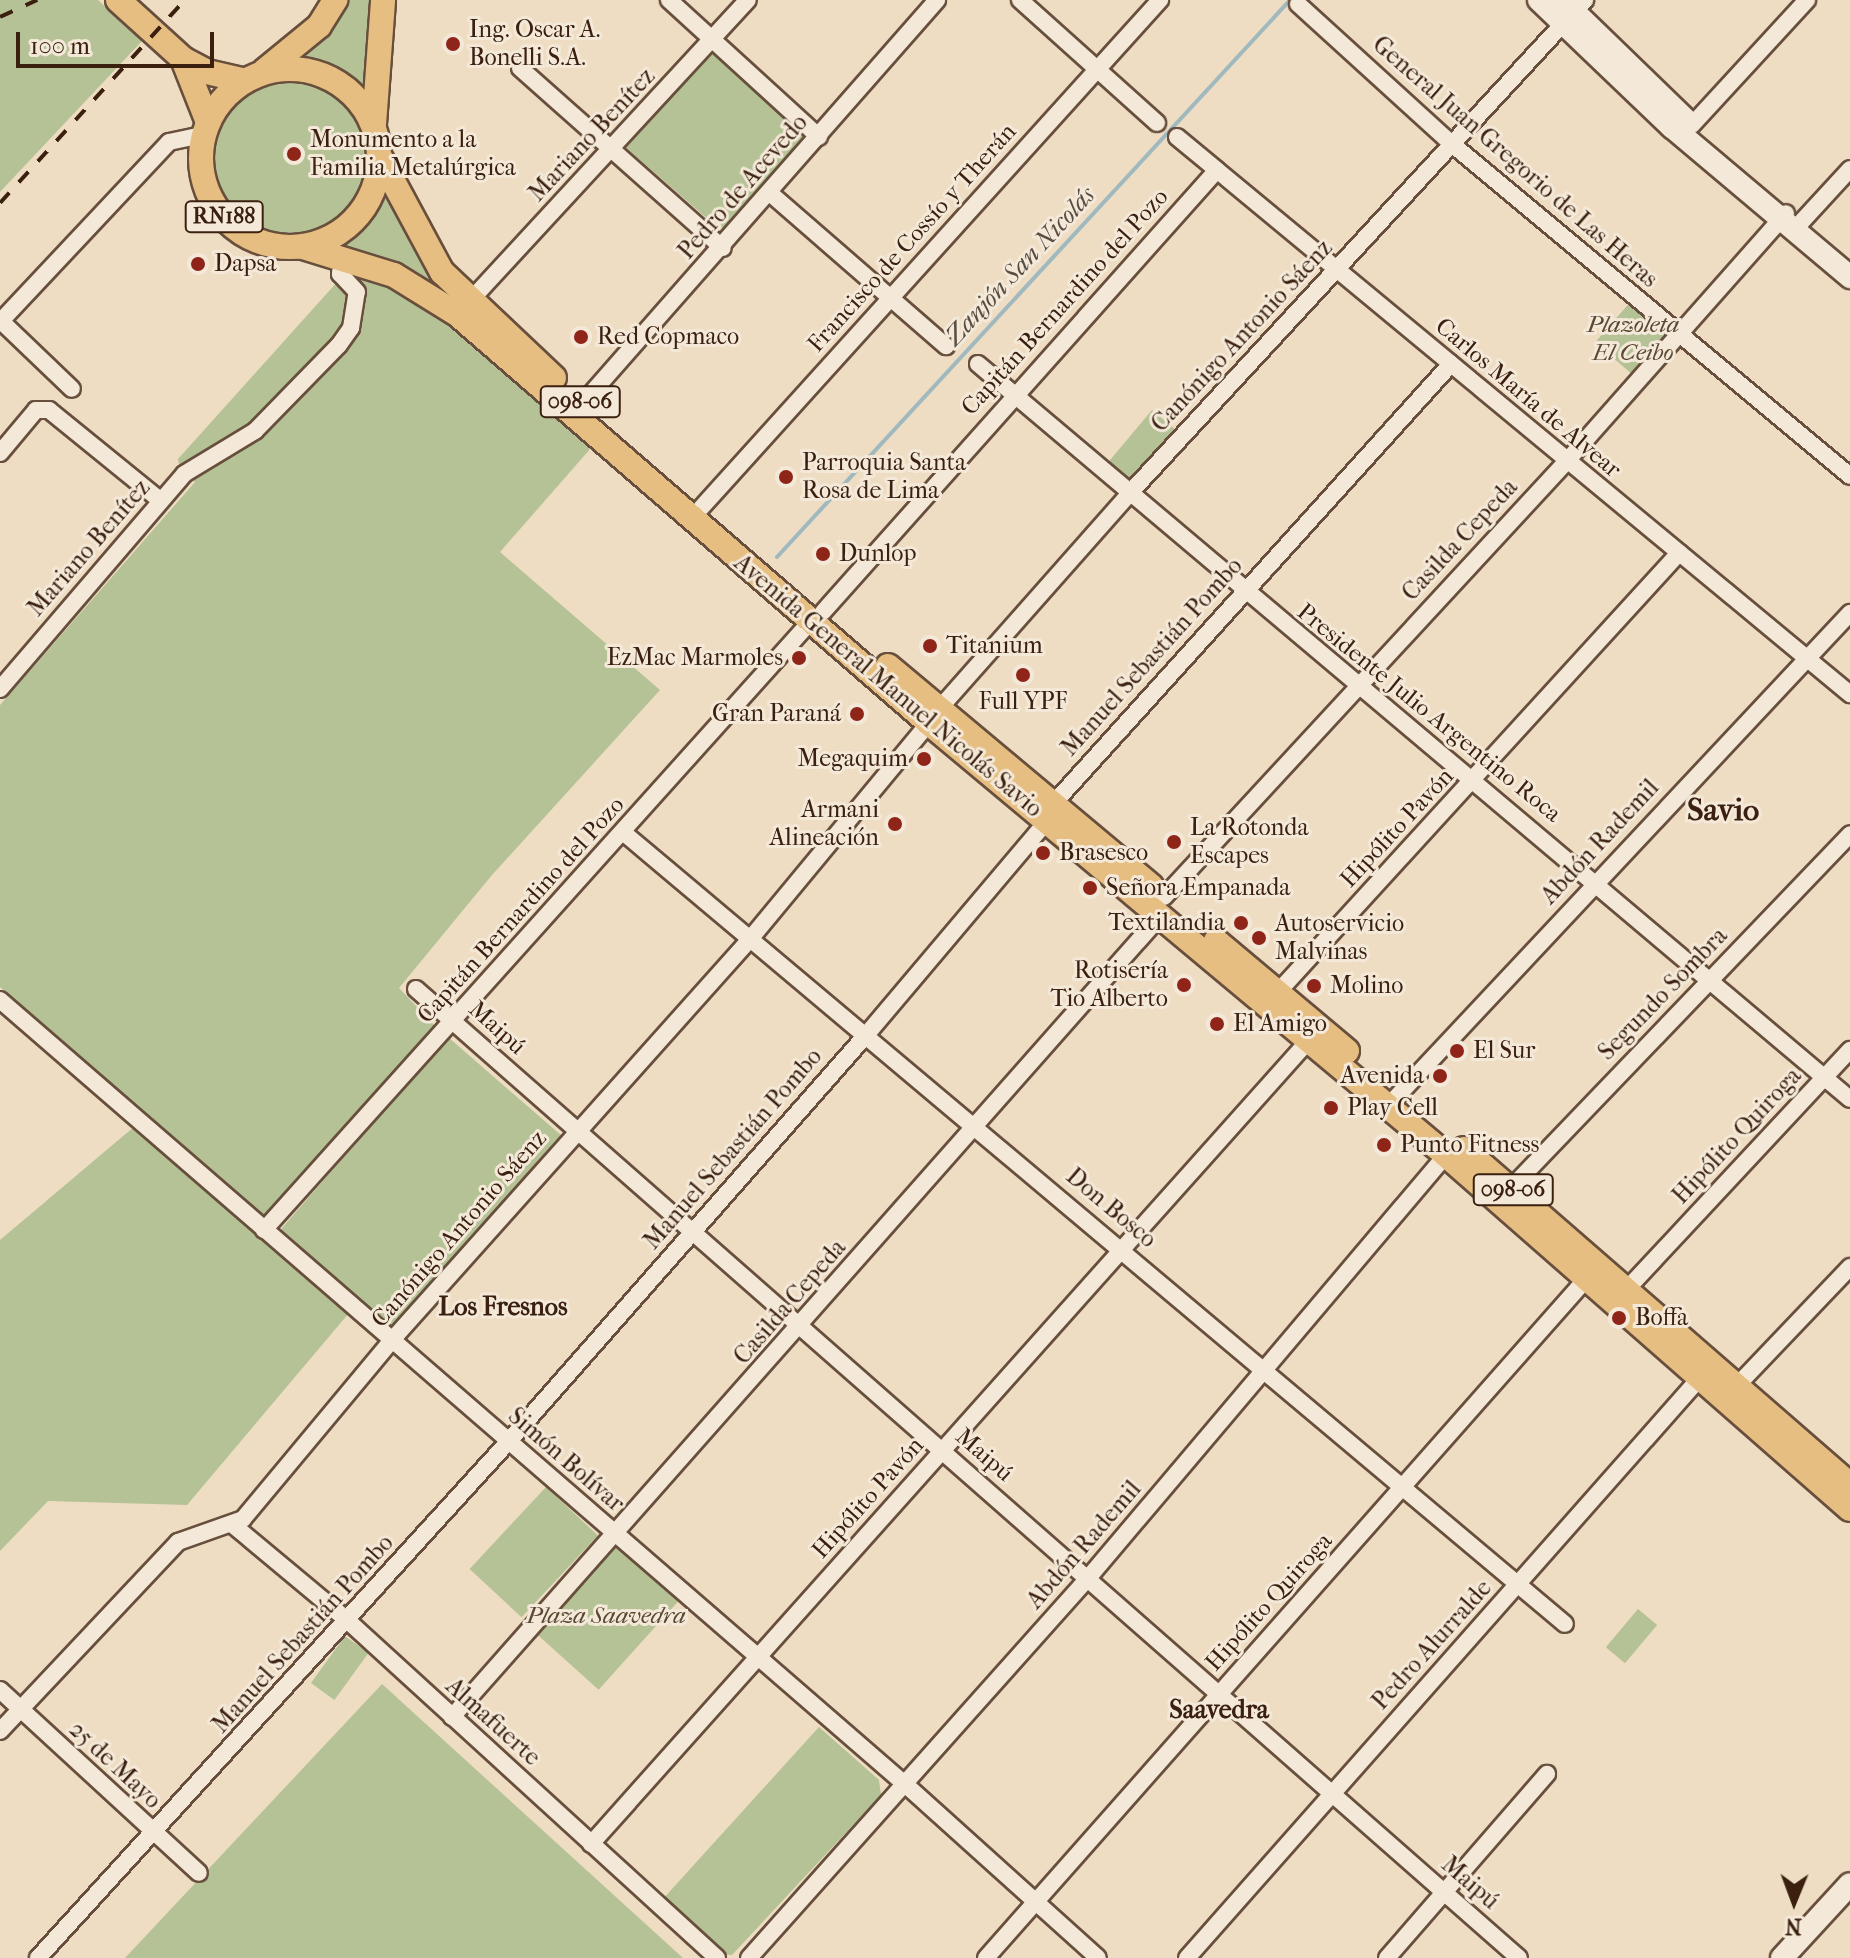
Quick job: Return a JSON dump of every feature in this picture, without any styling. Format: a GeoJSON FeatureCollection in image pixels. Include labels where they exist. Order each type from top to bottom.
{"type":"FeatureCollection","features":[{"type":"Feature","properties":{"kind":"main road","name":"Avenida General Manuel Nicolás Savio"},"geometry":{"type":"LineString","coordinates":[[118,0],[183,59],[207,72],[252,77],[287,69],[327,78],[360,102],[374,126],[380,157],[431,255],[469,302],[701,508],[817,617]]}},
{"type":"Feature","properties":{"kind":"main road"},"geometry":{"type":"LineString","coordinates":[[206,129],[217,106],[319,26],[335,0]]}},
{"type":"Feature","properties":{"kind":"main road","name":"RN188"},"geometry":{"type":"LineString","coordinates":[[374,126],[383,0]]}},
{"type":"Feature","properties":{"kind":"main road"},"geometry":{"type":"LineString","coordinates":[[1539,0],[1570,9],[1850,277]]}},
{"type":"Feature","properties":{"kind":"main road"},"geometry":{"type":"LineString","coordinates":[[1570,9],[1672,127],[1850,265]]}},
{"type":"Feature","properties":{"kind":"main road","name":"Avenida General Manuel Nicolás Savio"},"geometry":{"type":"LineString","coordinates":[[183,59],[206,129],[202,173],[215,208],[254,240],[303,247],[342,258],[413,284],[457,314],[1162,906],[1309,1040],[1511,1188],[1627,1289],[1707,1371]]}},
{"type":"Feature","properties":{"kind":"main road","name":"Avenida General Manuel Nicolás Savio"},"geometry":{"type":"LineString","coordinates":[[303,247],[343,231],[359,216],[374,188],[380,157]]}},
{"type":"Feature","properties":{"kind":"main road","name":"Avenida General Manuel Nicolás Savio"},"geometry":{"type":"LineString","coordinates":[[1162,906],[1278,992],[1393,1100],[1446,1155],[1587,1278],[1850,1485]]}},
{"type":"Feature","properties":{"kind":"main road","name":"Avenida General Manuel Nicolás Savio"},"geometry":{"type":"LineString","coordinates":[[1731,1392],[1850,1509]]}},
{"type":"Feature","properties":{"kind":"main road"},"geometry":{"type":"LineString","coordinates":[[1782,1958],[1850,1885]]}},
{"type":"Feature","properties":{"kind":"street"},"geometry":{"type":"LineString","coordinates":[[669,0],[819,137]]}},
{"type":"Feature","properties":{"kind":"street","name":"Mariano Benítez"},"geometry":{"type":"LineString","coordinates":[[469,302],[748,0]]}},
{"type":"Feature","properties":{"kind":"street","name":"Pedro de Acevedo"},"geometry":{"type":"LineString","coordinates":[[582,404],[771,194],[937,0]]}},
{"type":"Feature","properties":{"kind":"street"},"geometry":{"type":"LineString","coordinates":[[1020,0],[1157,123]]}},
{"type":"Feature","properties":{"kind":"street","name":"Francisco de Cossío y Therán"},"geometry":{"type":"LineString","coordinates":[[701,508],[1160,0]]}},
{"type":"Feature","properties":{"kind":"street"},"geometry":{"type":"LineString","coordinates":[[1692,125],[1807,0]]}},
{"type":"Feature","properties":{"kind":"street","name":"General Juan Gregorio de Las Heras"},"geometry":{"type":"LineString","coordinates":[[1298,4],[1452,144],[1850,476]]}},
{"type":"Feature","properties":{"kind":"street","name":"Canónigo Antonio Sáenz"},"geometry":{"type":"LineString","coordinates":[[233,1525],[576,1131],[751,938],[934,716],[1128,495],[1452,144],[1570,9]]}},
{"type":"Feature","properties":{"kind":"street"},"geometry":{"type":"LineString","coordinates":[[520,68],[723,248]]}},
{"type":"Feature","properties":{"kind":"street"},"geometry":{"type":"LineString","coordinates":[[72,389],[0,322],[161,149],[182,137],[206,129]]}},
{"type":"Feature","properties":{"kind":"street","name":"Carlos María de Alvear"},"geometry":{"type":"LineString","coordinates":[[1177,137],[1850,694]]}},
{"type":"Feature","properties":{"kind":"street","name":"Casilda Cepeda"},"geometry":{"type":"LineString","coordinates":[[452,1717],[976,1128],[1162,906],[1356,686],[1681,335],[1790,221],[1850,169]]}},
{"type":"Feature","properties":{"kind":"street","name":"Capitán Bernardino del Pozo"},"geometry":{"type":"LineString","coordinates":[[264,1230],[1217,170]]}},
{"type":"Feature","properties":{"kind":"street"},"geometry":{"type":"LineString","coordinates":[[771,194],[946,346]]}},
{"type":"Feature","properties":{"kind":"street","name":"Mariano Benítez"},"geometry":{"type":"LineString","coordinates":[[0,689],[184,474],[255,431],[348,333],[357,292],[340,274],[342,258]]}},
{"type":"Feature","properties":{"kind":"street","name":"Presidente Julio Argentino Roca"},"geometry":{"type":"LineString","coordinates":[[978,364],[1128,495],[1711,978],[1850,1099]]}},
{"type":"Feature","properties":{"kind":"street","name":"Manuel Sebastián Pombo"},"geometry":{"type":"LineString","coordinates":[[38,1958],[155,1834],[508,1442],[867,1034],[1051,812],[1242,590],[1451,364]]}},
{"type":"Feature","properties":{"kind":"street"},"geometry":{"type":"LineString","coordinates":[[0,453],[36,410],[49,410],[161,501]]}},
{"type":"Feature","properties":{"kind":"street","name":"Hipólito Pavón"},"geometry":{"type":"LineString","coordinates":[[1278,992],[1474,781],[1679,553]]}},
{"type":"Feature","properties":{"kind":"street","name":"Abdón Rademil"},"geometry":{"type":"LineString","coordinates":[[1393,1100],[1595,881],[1850,613]]}},
{"type":"Feature","properties":{"kind":"street","name":"Don Bosco"},"geometry":{"type":"LineString","coordinates":[[624,833],[1122,1248],[1565,1624]]}},
{"type":"Feature","properties":{"kind":"street","name":"Segundo Sombra"},"geometry":{"type":"LineString","coordinates":[[1511,1188],[1850,834]]}},
{"type":"Feature","properties":{"kind":"street","name":"Maipú"},"geometry":{"type":"LineString","coordinates":[[416,989],[1089,1577],[1519,1958]]}},
{"type":"Feature","properties":{"kind":"street","name":"Simón Bolívar"},"geometry":{"type":"LineString","coordinates":[[0,1000],[756,1659],[906,1785],[1098,1958]]}},
{"type":"Feature","properties":{"kind":"street","name":"Hipólito Pavón"},"geometry":{"type":"LineString","coordinates":[[591,1844],[1309,1040]]}},
{"type":"Feature","properties":{"kind":"street","name":"Hipólito Quiroga"},"geometry":{"type":"LineString","coordinates":[[1627,1289],[1850,1050]]}},
{"type":"Feature","properties":{"kind":"street","name":"Abdón Rademil"},"geometry":{"type":"LineString","coordinates":[[749,1958],[1089,1577],[1446,1155]]}},
{"type":"Feature","properties":{"kind":"street"},"geometry":{"type":"LineString","coordinates":[[1731,1392],[1850,1267]]}},
{"type":"Feature","properties":{"kind":"street","name":"Hipólito Quiroga"},"geometry":{"type":"LineString","coordinates":[[986,1958],[1587,1278]]}},
{"type":"Feature","properties":{"kind":"street","name":"Pedro Alurralde"},"geometry":{"type":"LineString","coordinates":[[1187,1958],[1707,1371]]}},
{"type":"Feature","properties":{"kind":"street"},"geometry":{"type":"LineString","coordinates":[[0,1731],[178,1542],[233,1525]]}},
{"type":"Feature","properties":{"kind":"street","name":"Almafuerte"},"geometry":{"type":"LineString","coordinates":[[233,1525],[347,1620],[717,1958]]}},
{"type":"Feature","properties":{"kind":"street","name":"25 de Mayo"},"geometry":{"type":"LineString","coordinates":[[0,1690],[199,1873]]}},
{"type":"Feature","properties":{"kind":"street"},"geometry":{"type":"LineString","coordinates":[[1387,1958],[1547,1774]]}},
{"type":"Feature","properties":{"kind":"green space"},"geometry":{"type":"Polygon","coordinates":[[[0,0],[98,0],[142,41],[0,192],[0,0]]]}},
{"type":"Feature","properties":{"kind":"green space"},"geometry":{"type":"Polygon","coordinates":[[[345,0],[374,0],[369,96],[320,69],[282,65],[345,0]]]}},
{"type":"Feature","properties":{"kind":"green space"},"geometry":{"type":"Polygon","coordinates":[[[711,48],[805,135],[728,226],[719,229],[623,145],[711,48]]]}},
{"type":"Feature","properties":{"kind":"green space"},"geometry":{"type":"Polygon","coordinates":[[[291,78],[322,84],[349,101],[366,128],[372,159],[366,190],[349,217],[322,234],[291,240],[260,234],[233,217],[216,190],[210,159],[216,128],[233,101],[260,84],[291,78]]]}},
{"type":"Feature","properties":{"kind":"green space"},"geometry":{"type":"Polygon","coordinates":[[[383,176],[417,251],[450,298],[330,248],[361,221],[383,176]]]}},
{"type":"Feature","properties":{"kind":"green space"},"geometry":{"type":"Polygon","coordinates":[[[347,271],[421,301],[591,448],[500,552],[660,690],[492,875],[399,988],[435,1026],[264,1221],[0,987],[0,705],[195,482],[180,470],[178,459],[347,271]]]}},
{"type":"Feature","properties":{"kind":"green space","name":"Plazoleta El Ceibo"},"geometry":{"type":"Polygon","coordinates":[[[1632,300],[1672,335],[1635,377],[1595,342],[1632,300]]]}},
{"type":"Feature","properties":{"kind":"green space"},"geometry":{"type":"Polygon","coordinates":[[[1152,410],[1178,432],[1130,489],[1104,467],[1152,410]]]}},
{"type":"Feature","properties":{"kind":"green space"},"geometry":{"type":"Polygon","coordinates":[[[448,1037],[562,1136],[392,1332],[278,1232],[448,1037]]]}},
{"type":"Feature","properties":{"kind":"green space"},"geometry":{"type":"Polygon","coordinates":[[[135,1126],[349,1313],[187,1505],[48,1501],[0,1551],[0,1240],[135,1126]]]}},
{"type":"Feature","properties":{"kind":"green space"},"geometry":{"type":"Polygon","coordinates":[[[546,1487],[598,1535],[522,1617],[470,1569],[546,1487]]]}},
{"type":"Feature","properties":{"kind":"green space","name":"Plaza Saavedra"},"geometry":{"type":"Polygon","coordinates":[[[615,1543],[679,1601],[599,1690],[535,1632],[615,1543]]]}},
{"type":"Feature","properties":{"kind":"green space"},"geometry":{"type":"Polygon","coordinates":[[[1638,1609],[1657,1625],[1625,1663],[1606,1647],[1638,1609]]]}},
{"type":"Feature","properties":{"kind":"green space"},"geometry":{"type":"Polygon","coordinates":[[[345,1636],[368,1653],[334,1700],[311,1683],[345,1636]]]}},
{"type":"Feature","properties":{"kind":"green space"},"geometry":{"type":"Polygon","coordinates":[[[382,1684],[683,1958],[125,1958],[382,1684]]]}},
{"type":"Feature","properties":{"kind":"green space"},"geometry":{"type":"Polygon","coordinates":[[[819,1727],[879,1780],[881,1795],[732,1955],[721,1954],[662,1900],[819,1727]]]}},
{"type":"Feature","properties":{"kind":"waterway","name":"Zanjón San Nicolás"},"geometry":{"type":"LineString","coordinates":[[777,557],[1290,0]]}},
{"type":"Feature","properties":{"kind":"railway"},"geometry":{"type":"LineString","coordinates":[[0,17],[37,0]]}},
{"type":"Feature","properties":{"kind":"railway"},"geometry":{"type":"LineString","coordinates":[[0,203],[185,0]]}},
{"type":"Feature","properties":{"kind":"place","name":"Ing. Oscar A. Bonelli S.A."},"geometry":{"type":"Point","coordinates":[453,44]}},
{"type":"Feature","properties":{"kind":"place","name":"Monumento a la Familia Metalúrgica"},"geometry":{"type":"Point","coordinates":[294,154]}},
{"type":"Feature","properties":{"kind":"place","name":"Dapsa"},"geometry":{"type":"Point","coordinates":[198,264]}},
{"type":"Feature","properties":{"kind":"place","name":"Red Copmaco"},"geometry":{"type":"Point","coordinates":[581,337]}},
{"type":"Feature","properties":{"kind":"place","name":"Parroquia Santa Rosa de Lima"},"geometry":{"type":"Point","coordinates":[786,477]}},
{"type":"Feature","properties":{"kind":"place","name":"Dunlop"},"geometry":{"type":"Point","coordinates":[823,554]}},
{"type":"Feature","properties":{"kind":"place","name":"Titanium"},"geometry":{"type":"Point","coordinates":[930,646]}},
{"type":"Feature","properties":{"kind":"place","name":"EzMac Marmoles"},"geometry":{"type":"Point","coordinates":[799,658]}},
{"type":"Feature","properties":{"kind":"place","name":"Full YPF"},"geometry":{"type":"Point","coordinates":[1023,675]}},
{"type":"Feature","properties":{"kind":"place","name":"Gran Paraná"},"geometry":{"type":"Point","coordinates":[857,714]}},
{"type":"Feature","properties":{"kind":"place","name":"Megaquim"},"geometry":{"type":"Point","coordinates":[924,759]}},
{"type":"Feature","properties":{"kind":"place","name":"Armani Alineación"},"geometry":{"type":"Point","coordinates":[895,824]}},
{"type":"Feature","properties":{"kind":"place","name":"La Rotonda Escapes"},"geometry":{"type":"Point","coordinates":[1174,842]}},
{"type":"Feature","properties":{"kind":"place","name":"Brasesco"},"geometry":{"type":"Point","coordinates":[1043,853]}},
{"type":"Feature","properties":{"kind":"place","name":"Señora Empanada"},"geometry":{"type":"Point","coordinates":[1090,888]}},
{"type":"Feature","properties":{"kind":"place","name":"Textilandia"},"geometry":{"type":"Point","coordinates":[1241,923]}},
{"type":"Feature","properties":{"kind":"place","name":"Autoservicio Malvinas"},"geometry":{"type":"Point","coordinates":[1259,938]}},
{"type":"Feature","properties":{"kind":"place","name":"Rotisería Tio Alberto"},"geometry":{"type":"Point","coordinates":[1184,985]}},
{"type":"Feature","properties":{"kind":"place","name":"Molino"},"geometry":{"type":"Point","coordinates":[1314,986]}},
{"type":"Feature","properties":{"kind":"place","name":"El Amigo"},"geometry":{"type":"Point","coordinates":[1217,1024]}},
{"type":"Feature","properties":{"kind":"place","name":"El Sur"},"geometry":{"type":"Point","coordinates":[1457,1051]}},
{"type":"Feature","properties":{"kind":"place","name":"Avenida"},"geometry":{"type":"Point","coordinates":[1440,1076]}},
{"type":"Feature","properties":{"kind":"place","name":"Play Cell"},"geometry":{"type":"Point","coordinates":[1331,1108]}},
{"type":"Feature","properties":{"kind":"place","name":"Punto Fitness"},"geometry":{"type":"Point","coordinates":[1384,1145]}},
{"type":"Feature","properties":{"kind":"place","name":"Boffa"},"geometry":{"type":"Point","coordinates":[1619,1318]}},
{"type":"Feature","properties":{"kind":"district","name":"Savio"},"geometry":{"type":"Point","coordinates":[1723,810]}},
{"type":"Feature","properties":{"kind":"district","name":"Los Fresnos"},"geometry":{"type":"Point","coordinates":[503,1307]}},
{"type":"Feature","properties":{"kind":"district","name":"Saavedra"},"geometry":{"type":"Point","coordinates":[1219,1710]}}]}
